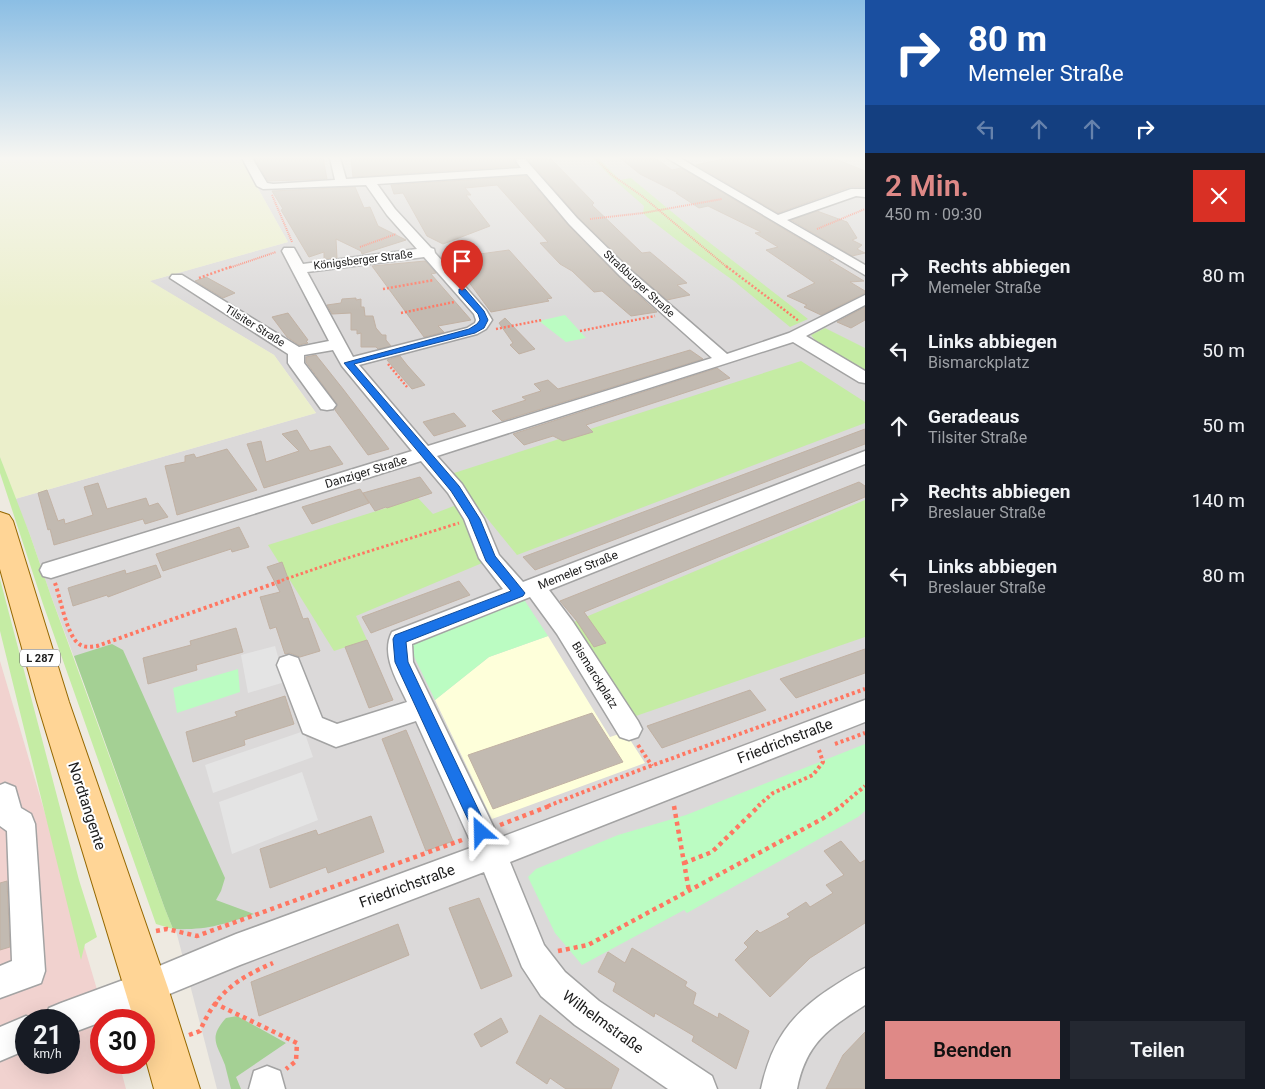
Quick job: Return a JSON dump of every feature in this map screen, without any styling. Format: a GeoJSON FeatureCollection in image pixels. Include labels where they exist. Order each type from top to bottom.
{"type":"FeatureCollection","features":[{"type":"Feature","properties":{"kind":"main road","name":"Nordtangente"},"geometry":{"type":"LineString","coordinates":[[0,521],[53,702],[177,1089]]}},
{"type":"Feature","properties":{"kind":"street"},"geometry":{"type":"LineString","coordinates":[[348,363],[472,331],[481,326],[484,320],[481,313],[429,252],[389,209]]}},
{"type":"Feature","properties":{"kind":"street","name":"Straßburger Straße"},"geometry":{"type":"LineString","coordinates":[[562,209],[625,272],[724,360]]}},
{"type":"Feature","properties":{"kind":"street"},"geometry":{"type":"LineString","coordinates":[[760,209],[802,235],[862,267]]}},
{"type":"Feature","properties":{"kind":"street"},"geometry":{"type":"LineString","coordinates":[[778,219],[807,209]]}},
{"type":"Feature","properties":{"kind":"street"},"geometry":{"type":"LineString","coordinates":[[289,251],[348,363],[426,453],[455,489],[474,519]]}},
{"type":"Feature","properties":{"kind":"street","name":"Königsberger Straße"},"geometry":{"type":"LineString","coordinates":[[298,269],[429,252]]}},
{"type":"Feature","properties":{"kind":"street","name":"Tilsiter Straße"},"geometry":{"type":"LineString","coordinates":[[181,281],[296,352],[338,344]]}},
{"type":"Feature","properties":{"kind":"street","name":"Danziger Straße"},"geometry":{"type":"LineString","coordinates":[[52,570],[724,360],[801,332],[865,299]]}},
{"type":"Feature","properties":{"kind":"street"},"geometry":{"type":"LineString","coordinates":[[801,332],[865,378]]}},
{"type":"Feature","properties":{"kind":"street"},"geometry":{"type":"LineString","coordinates":[[296,352],[296,363],[327,405]]}},
{"type":"Feature","properties":{"kind":"street","name":"Memeler Straße"},"geometry":{"type":"LineString","coordinates":[[492,855],[401,662],[400,639],[865,457]]}},
{"type":"Feature","properties":{"kind":"street","name":"Bismarckplatz"},"geometry":{"type":"LineString","coordinates":[[474,519],[490,558],[527,590],[565,628],[628,729]]}},
{"type":"Feature","properties":{"kind":"street"},"geometry":{"type":"LineString","coordinates":[[288,665],[312,725],[336,736],[424,708]]}},
{"type":"Feature","properties":{"kind":"street","name":"Friedrichstraße"},"geometry":{"type":"LineString","coordinates":[[80,1013],[146,988],[236,950],[492,855],[764,748],[865,711]]}},
{"type":"Feature","properties":{"kind":"street"},"geometry":{"type":"LineString","coordinates":[[0,798],[4,796],[8,815],[21,824],[29,971],[0,982]]}},
{"type":"Feature","properties":{"kind":"street","name":"Wilhelmstraße"},"geometry":{"type":"LineString","coordinates":[[492,855],[533,956],[553,984],[587,1014],[698,1089]]}},
{"type":"Feature","properties":{"kind":"street"},"geometry":{"type":"LineString","coordinates":[[779,1089],[785,1061],[803,1030],[828,1009],[865,985]]}},
{"type":"Feature","properties":{"kind":"street"},"geometry":{"type":"LineString","coordinates":[[0,1044],[15,1038]]}},
{"type":"Feature","properties":{"kind":"path"},"geometry":{"type":"LineString","coordinates":[[181,281],[274,252],[289,251],[293,245],[276,209]]}},
{"type":"Feature","properties":{"kind":"path"},"geometry":{"type":"LineString","coordinates":[[573,221],[665,209]]}},
{"type":"Feature","properties":{"kind":"path"},"geometry":{"type":"LineString","coordinates":[[802,235],[865,209]]}},
{"type":"Feature","properties":{"kind":"path"},"geometry":{"type":"LineString","coordinates":[[658,210],[707,252],[796,318],[801,332]]}},
{"type":"Feature","properties":{"kind":"path"},"geometry":{"type":"LineString","coordinates":[[362,260],[354,250],[407,230]]}},
{"type":"Feature","properties":{"kind":"path"},"geometry":{"type":"LineString","coordinates":[[382,289],[450,277]]}},
{"type":"Feature","properties":{"kind":"path"},"geometry":{"type":"LineString","coordinates":[[401,312],[470,300]]}},
{"type":"Feature","properties":{"kind":"path"},"geometry":{"type":"LineString","coordinates":[[580,331],[670,312]]}},
{"type":"Feature","properties":{"kind":"path"},"geometry":{"type":"LineString","coordinates":[[481,326],[496,328],[542,320]]}},
{"type":"Feature","properties":{"kind":"path"},"geometry":{"type":"LineString","coordinates":[[380,355],[407,387]]}},
{"type":"Feature","properties":{"kind":"path"},"geometry":{"type":"LineString","coordinates":[[52,570],[59,599],[73,638],[79,645],[86,648],[230,601],[341,560],[474,519]]}},
{"type":"Feature","properties":{"kind":"path"},"geometry":{"type":"LineString","coordinates":[[628,729],[652,766]]}},
{"type":"Feature","properties":{"kind":"path"},"geometry":{"type":"LineString","coordinates":[[684,863],[712,852],[773,793],[813,775],[823,762],[819,750]]}},
{"type":"Feature","properties":{"kind":"path"},"geometry":{"type":"LineString","coordinates":[[533,956],[588,945],[822,819],[854,797],[865,786]]}},
{"type":"Feature","properties":{"kind":"path"},"geometry":{"type":"LineString","coordinates":[[674,806],[689,891]]}},
{"type":"Feature","properties":{"kind":"path"},"geometry":{"type":"LineString","coordinates":[[163,1044],[200,1031],[214,1003],[233,982],[279,960]]}},
{"type":"Feature","properties":{"kind":"path"},"geometry":{"type":"LineString","coordinates":[[214,1003],[296,1043],[296,1061],[267,1087]]}},
{"type":"Feature","properties":{"kind":"shaded area"},"geometry":{"type":"Polygon","coordinates":[[[0,209],[269,209],[288,242],[150,281],[274,355],[316,413],[15,499],[0,457],[0,209]]]}},
{"type":"Feature","properties":{"kind":"shaded area"},"geometry":{"type":"Polygon","coordinates":[[[269,209],[865,209],[865,1089],[217,1089],[174,923],[15,499],[316,413],[274,355],[149,281],[288,242],[269,209]]]}},
{"type":"Feature","properties":{"kind":"shaded area"},"geometry":{"type":"Polygon","coordinates":[[[548,636],[610,737],[625,732],[645,763],[492,819],[435,700],[489,657],[548,636]]]}},
{"type":"Feature","properties":{"kind":"shaded area"},"geometry":{"type":"Polygon","coordinates":[[[275,646],[285,682],[248,693],[241,655],[275,646]]]}},
{"type":"Feature","properties":{"kind":"shaded area"},"geometry":{"type":"Polygon","coordinates":[[[0,661],[103,1009],[90,1009],[90,1074],[122,1074],[126,1089],[0,1089],[0,661]]]}},
{"type":"Feature","properties":{"kind":"shaded area"},"geometry":{"type":"Polygon","coordinates":[[[304,731],[313,757],[213,793],[205,765],[304,731]]]}},
{"type":"Feature","properties":{"kind":"shaded area"},"geometry":{"type":"Polygon","coordinates":[[[302,772],[318,820],[232,854],[219,802],[302,772]]]}},
{"type":"Feature","properties":{"kind":"green space"},"geometry":{"type":"Polygon","coordinates":[[[644,209],[668,209],[808,319],[790,327],[734,281],[643,213],[644,209]]]}},
{"type":"Feature","properties":{"kind":"green space"},"geometry":{"type":"Polygon","coordinates":[[[565,315],[586,338],[566,342],[539,321],[565,315]]]}},
{"type":"Feature","properties":{"kind":"green space"},"geometry":{"type":"Polygon","coordinates":[[[825,328],[865,348],[865,370],[817,343],[811,335],[825,328]]]}},
{"type":"Feature","properties":{"kind":"green space"},"geometry":{"type":"Polygon","coordinates":[[[801,361],[865,402],[865,423],[517,555],[451,474],[801,361]]]}},
{"type":"Feature","properties":{"kind":"green space"},"geometry":{"type":"Polygon","coordinates":[[[0,457],[173,929],[156,924],[43,604],[0,473],[0,457]]]}},
{"type":"Feature","properties":{"kind":"green space"},"geometry":{"type":"Polygon","coordinates":[[[418,498],[433,514],[459,504],[487,561],[356,616],[367,640],[334,651],[268,545],[418,498]]]}},
{"type":"Feature","properties":{"kind":"green space"},"geometry":{"type":"Polygon","coordinates":[[[865,500],[865,637],[633,717],[569,624],[865,500]]]}},
{"type":"Feature","properties":{"kind":"green space"},"geometry":{"type":"Polygon","coordinates":[[[0,579],[79,880],[97,937],[85,944],[81,960],[0,631],[0,579]]]}},
{"type":"Feature","properties":{"kind":"green space"},"geometry":{"type":"Polygon","coordinates":[[[523,598],[548,636],[489,657],[435,700],[409,646],[523,598]]]}},
{"type":"Feature","properties":{"kind":"green space"},"geometry":{"type":"Polygon","coordinates":[[[112,644],[123,650],[225,878],[216,900],[254,914],[215,926],[196,929],[173,929],[74,656],[112,644]]]}},
{"type":"Feature","properties":{"kind":"green space"},"geometry":{"type":"Polygon","coordinates":[[[238,669],[240,692],[177,713],[173,688],[238,669]]]}},
{"type":"Feature","properties":{"kind":"green space"},"geometry":{"type":"Polygon","coordinates":[[[865,744],[865,811],[858,817],[687,913],[684,910],[582,965],[555,933],[528,877],[536,869],[618,835],[686,815],[865,744]]]}},
{"type":"Feature","properties":{"kind":"green space"},"geometry":{"type":"Polygon","coordinates":[[[237,1016],[286,1043],[236,1077],[241,1089],[231,1089],[225,1065],[217,1046],[216,1036],[220,1025],[226,1018],[237,1016]]]}},
{"type":"Feature","properties":{"kind":"building"},"geometry":{"type":"Polygon","coordinates":[[[371,209],[378,226],[406,240],[362,254],[361,251],[336,239],[337,258],[324,259],[324,252],[309,257],[281,210],[371,209]]]}},
{"type":"Feature","properties":{"kind":"building"},"geometry":{"type":"Polygon","coordinates":[[[412,209],[477,209],[490,226],[443,244],[427,236],[412,209]]]}},
{"type":"Feature","properties":{"kind":"building"},"geometry":{"type":"Polygon","coordinates":[[[518,209],[554,209],[619,277],[657,312],[631,316],[602,291],[594,292],[572,271],[560,264],[540,243],[548,242],[518,209]]]}},
{"type":"Feature","properties":{"kind":"building"},"geometry":{"type":"Polygon","coordinates":[[[571,209],[596,209],[642,253],[650,252],[687,283],[677,285],[690,295],[667,300],[631,269],[571,209]]]}},
{"type":"Feature","properties":{"kind":"building"},"geometry":{"type":"Polygon","coordinates":[[[714,209],[750,209],[834,259],[829,260],[864,281],[850,282],[865,291],[865,293],[821,315],[804,307],[807,305],[787,296],[815,283],[766,250],[778,247],[755,233],[761,232],[714,209]]]}},
{"type":"Feature","properties":{"kind":"building"},"geometry":{"type":"Polygon","coordinates":[[[771,209],[790,209],[778,213],[771,209]]]}},
{"type":"Feature","properties":{"kind":"building"},"geometry":{"type":"Polygon","coordinates":[[[817,211],[847,222],[857,238],[852,240],[862,245],[857,249],[865,253],[852,256],[791,220],[817,211]]]}},
{"type":"Feature","properties":{"kind":"building"},"geometry":{"type":"Polygon","coordinates":[[[509,250],[552,298],[547,299],[549,301],[491,312],[460,270],[453,271],[443,259],[509,250]]]}},
{"type":"Feature","properties":{"kind":"building"},"geometry":{"type":"Polygon","coordinates":[[[425,261],[436,273],[431,274],[471,320],[438,326],[444,332],[424,337],[372,266],[425,261]]]}},
{"type":"Feature","properties":{"kind":"building"},"geometry":{"type":"Polygon","coordinates":[[[206,277],[235,293],[223,298],[195,281],[206,277]]]}},
{"type":"Feature","properties":{"kind":"building"},"geometry":{"type":"Polygon","coordinates":[[[356,298],[356,300],[361,299],[361,307],[364,307],[365,316],[373,316],[376,328],[382,335],[386,335],[386,340],[391,346],[378,349],[376,347],[361,347],[361,333],[357,334],[357,330],[351,330],[351,313],[332,314],[327,305],[341,303],[342,299],[356,298]]]}},
{"type":"Feature","properties":{"kind":"building"},"geometry":{"type":"Polygon","coordinates":[[[865,307],[865,320],[851,328],[837,322],[865,307]]]}},
{"type":"Feature","properties":{"kind":"building"},"geometry":{"type":"Polygon","coordinates":[[[288,313],[308,340],[306,341],[308,343],[299,345],[287,337],[272,317],[288,313]]]}},
{"type":"Feature","properties":{"kind":"building"},"geometry":{"type":"Polygon","coordinates":[[[505,318],[535,349],[519,354],[510,345],[513,343],[499,323],[505,318]]]}},
{"type":"Feature","properties":{"kind":"building"},"geometry":{"type":"Polygon","coordinates":[[[690,350],[703,359],[502,421],[492,411],[526,400],[522,397],[541,391],[534,384],[548,380],[558,389],[690,350]]]}},
{"type":"Feature","properties":{"kind":"building"},"geometry":{"type":"Polygon","coordinates":[[[316,355],[389,449],[368,455],[335,410],[337,404],[306,362],[306,357],[316,355]]]}},
{"type":"Feature","properties":{"kind":"building"},"geometry":{"type":"Polygon","coordinates":[[[400,356],[425,385],[412,389],[387,360],[400,356]]]}},
{"type":"Feature","properties":{"kind":"building"},"geometry":{"type":"Polygon","coordinates":[[[717,368],[730,378],[586,425],[593,432],[563,441],[553,436],[524,445],[513,434],[717,368]]]}},
{"type":"Feature","properties":{"kind":"building"},"geometry":{"type":"Polygon","coordinates":[[[454,413],[466,426],[434,436],[423,422],[454,413]]]}},
{"type":"Feature","properties":{"kind":"building"},"geometry":{"type":"Polygon","coordinates":[[[865,429],[865,444],[535,570],[523,557],[865,429]]]}},
{"type":"Feature","properties":{"kind":"building"},"geometry":{"type":"Polygon","coordinates":[[[297,430],[310,451],[330,446],[343,464],[264,488],[247,444],[261,441],[266,462],[299,451],[282,434],[297,430]]]}},
{"type":"Feature","properties":{"kind":"building"},"geometry":{"type":"Polygon","coordinates":[[[227,449],[257,490],[177,515],[165,466],[185,462],[185,456],[194,454],[196,458],[227,449]]]}},
{"type":"Feature","properties":{"kind":"building"},"geometry":{"type":"Polygon","coordinates":[[[420,477],[432,493],[387,508],[375,511],[363,493],[420,477]]]}},
{"type":"Feature","properties":{"kind":"building"},"geometry":{"type":"Polygon","coordinates":[[[859,482],[865,486],[865,497],[584,612],[606,643],[594,647],[576,620],[560,601],[859,482]]]}},
{"type":"Feature","properties":{"kind":"building"},"geometry":{"type":"Polygon","coordinates":[[[98,483],[107,509],[146,498],[149,506],[158,503],[168,517],[145,524],[143,519],[54,545],[38,493],[47,490],[58,521],[64,519],[65,524],[93,515],[84,487],[98,483]]]}},
{"type":"Feature","properties":{"kind":"building"},"geometry":{"type":"Polygon","coordinates":[[[360,489],[369,503],[312,524],[302,507],[360,489]]]}},
{"type":"Feature","properties":{"kind":"building"},"geometry":{"type":"Polygon","coordinates":[[[239,527],[249,547],[232,552],[231,549],[163,571],[156,554],[239,527]]]}},
{"type":"Feature","properties":{"kind":"building"},"geometry":{"type":"Polygon","coordinates":[[[282,562],[303,619],[308,618],[320,651],[300,657],[290,653],[285,654],[276,627],[270,629],[260,597],[280,592],[267,567],[282,562]]]}},
{"type":"Feature","properties":{"kind":"building"},"geometry":{"type":"Polygon","coordinates":[[[156,565],[161,577],[108,597],[107,595],[73,606],[68,588],[125,570],[126,574],[156,565]]]}},
{"type":"Feature","properties":{"kind":"building"},"geometry":{"type":"Polygon","coordinates":[[[459,581],[470,595],[371,633],[362,617],[459,581]]]}},
{"type":"Feature","properties":{"kind":"building"},"geometry":{"type":"Polygon","coordinates":[[[236,628],[243,652],[196,665],[197,670],[148,684],[143,658],[191,645],[190,641],[236,628]]]}},
{"type":"Feature","properties":{"kind":"building"},"geometry":{"type":"Polygon","coordinates":[[[367,640],[393,700],[369,708],[345,647],[367,640]]]}},
{"type":"Feature","properties":{"kind":"building"},"geometry":{"type":"Polygon","coordinates":[[[865,649],[865,673],[796,698],[780,679],[865,649]]]}},
{"type":"Feature","properties":{"kind":"building"},"geometry":{"type":"Polygon","coordinates":[[[750,690],[766,710],[662,748],[647,726],[750,690]]]}},
{"type":"Feature","properties":{"kind":"building"},"geometry":{"type":"Polygon","coordinates":[[[285,696],[294,724],[244,740],[245,745],[193,762],[186,732],[237,716],[235,712],[285,696]]]}},
{"type":"Feature","properties":{"kind":"building"},"geometry":{"type":"Polygon","coordinates":[[[592,713],[623,762],[493,809],[468,755],[592,713]]]}},
{"type":"Feature","properties":{"kind":"building"},"geometry":{"type":"Polygon","coordinates":[[[406,730],[453,841],[426,851],[382,739],[406,730]]]}},
{"type":"Feature","properties":{"kind":"building"},"geometry":{"type":"Polygon","coordinates":[[[371,816],[384,852],[328,873],[326,867],[270,888],[260,849],[316,830],[318,835],[371,816]]]}},
{"type":"Feature","properties":{"kind":"building"},"geometry":{"type":"Polygon","coordinates":[[[841,841],[860,863],[865,860],[865,923],[810,958],[770,997],[735,960],[748,947],[744,943],[757,930],[760,933],[790,917],[787,914],[806,902],[810,907],[833,893],[826,885],[844,875],[824,851],[841,841]]]}},
{"type":"Feature","properties":{"kind":"building"},"geometry":{"type":"Polygon","coordinates":[[[7,881],[10,947],[0,950],[0,883],[7,881]]]}},
{"type":"Feature","properties":{"kind":"building"},"geometry":{"type":"Polygon","coordinates":[[[479,898],[512,976],[481,989],[449,908],[479,898]]]}},
{"type":"Feature","properties":{"kind":"building"},"geometry":{"type":"Polygon","coordinates":[[[398,924],[409,955],[259,1016],[251,982],[398,924]]]}},
{"type":"Feature","properties":{"kind":"building"},"geometry":{"type":"Polygon","coordinates":[[[632,948],[687,982],[685,986],[696,993],[693,1004],[718,1018],[719,1013],[749,1031],[736,1069],[692,1041],[694,1036],[655,1013],[654,1017],[613,991],[616,983],[598,972],[608,952],[625,963],[632,948]]]}},
{"type":"Feature","properties":{"kind":"building"},"geometry":{"type":"Polygon","coordinates":[[[540,1015],[619,1069],[611,1089],[566,1089],[550,1078],[547,1084],[516,1063],[540,1015]]]}},
{"type":"Feature","properties":{"kind":"building"},"geometry":{"type":"Polygon","coordinates":[[[501,1018],[508,1032],[481,1047],[474,1034],[501,1018]]]}},
{"type":"Feature","properties":{"kind":"building"},"geometry":{"type":"Polygon","coordinates":[[[865,1032],[865,1089],[826,1089],[843,1055],[865,1032]]]}},
{"type":"Feature","properties":{"kind":"route"},"geometry":{"type":"LineString","coordinates":[[462,291],[481,313],[484,320],[481,326],[472,331],[348,363],[455,489],[474,519],[490,558],[519,593],[400,639],[401,662],[481,832]]}}]}
